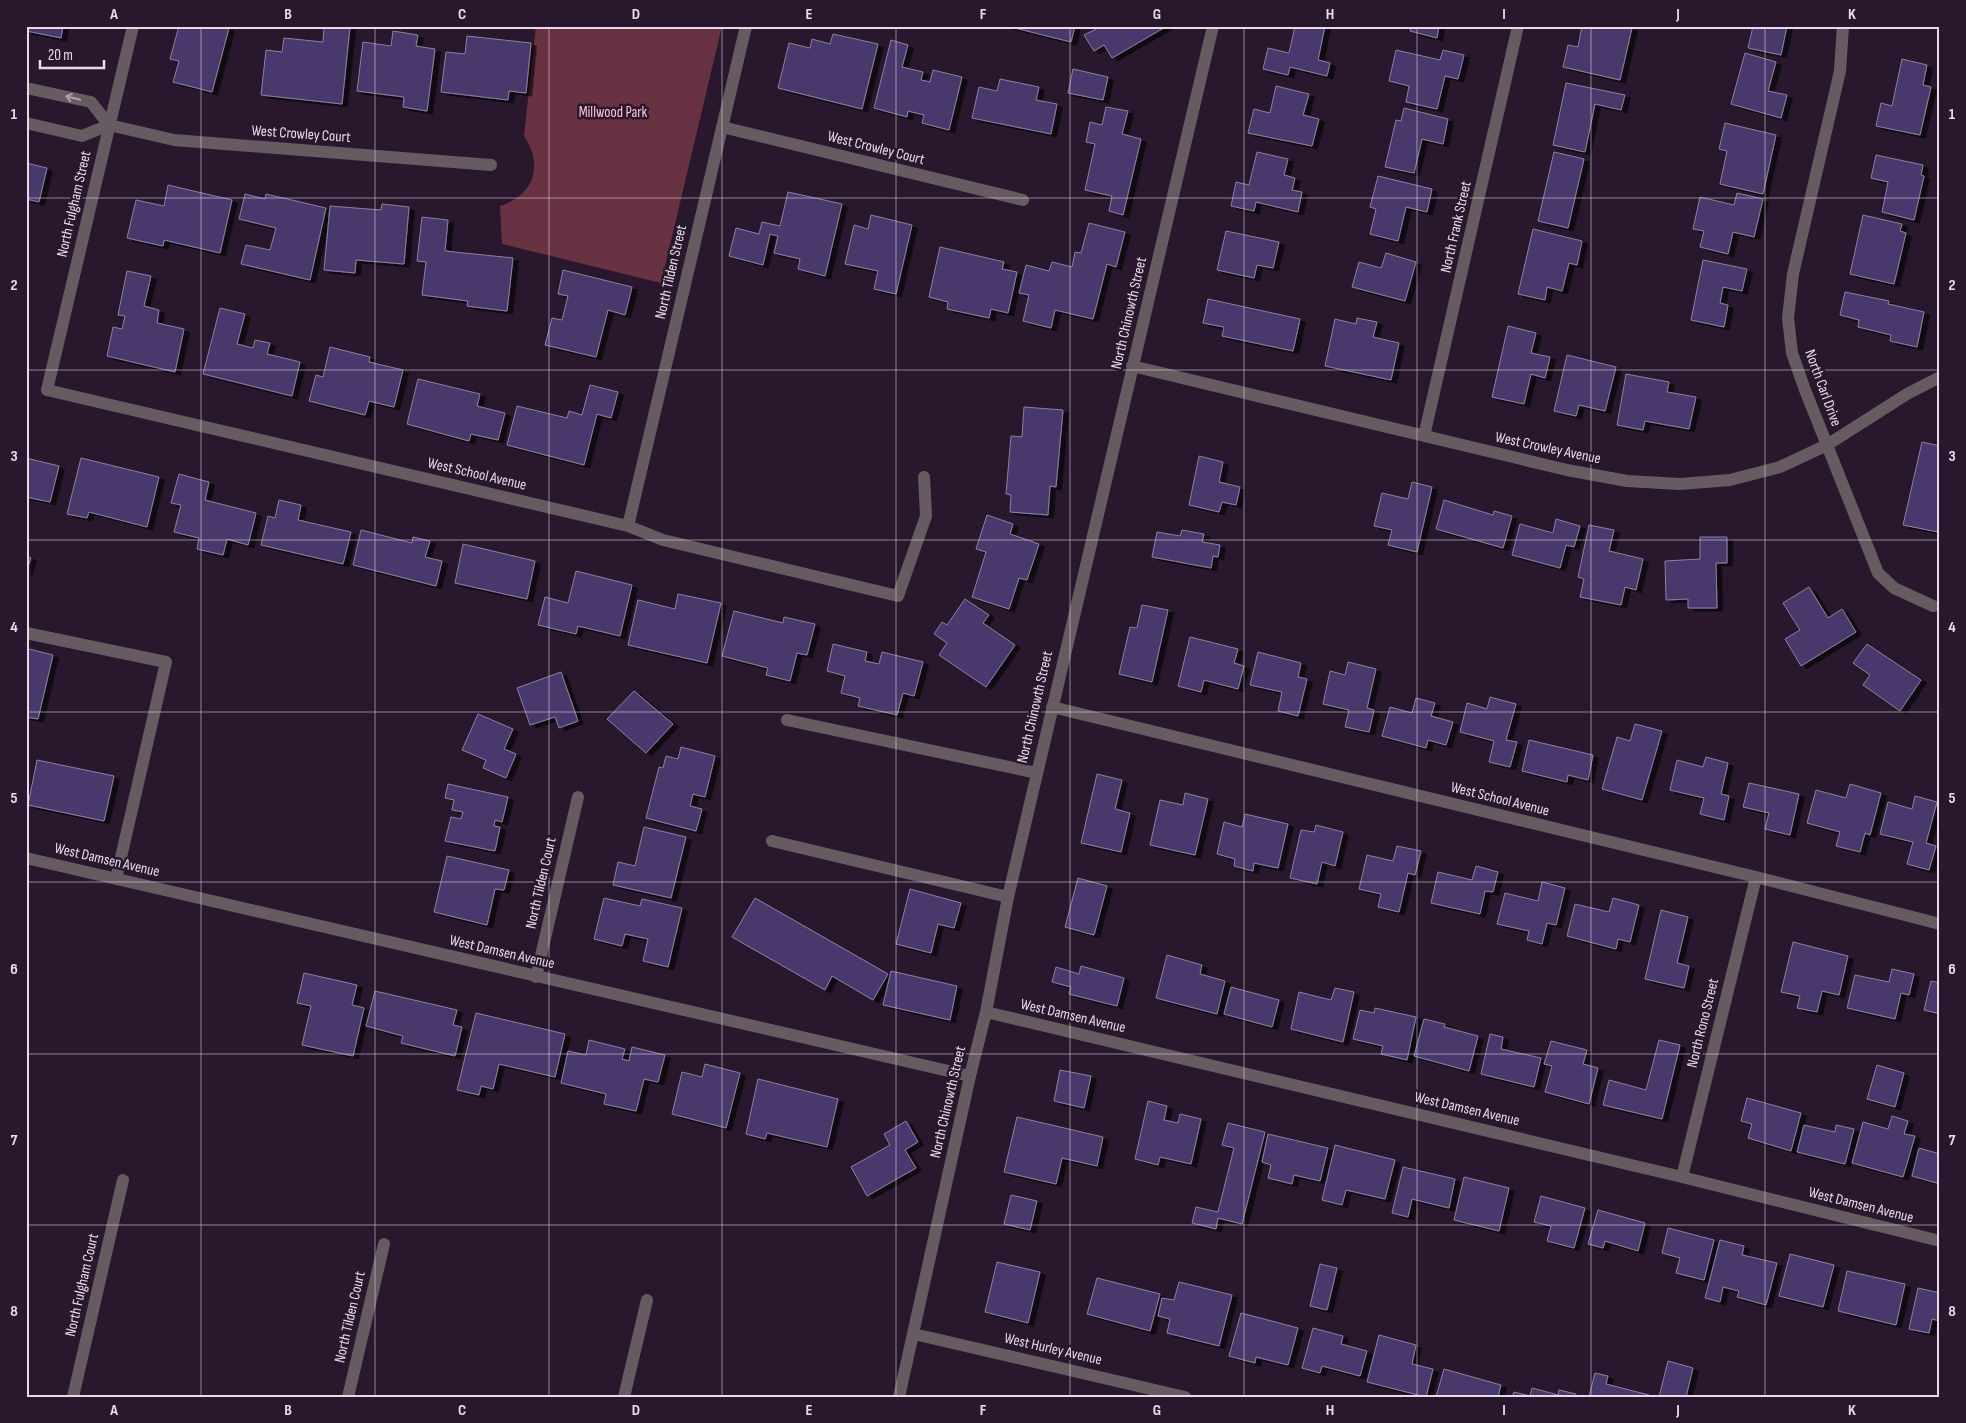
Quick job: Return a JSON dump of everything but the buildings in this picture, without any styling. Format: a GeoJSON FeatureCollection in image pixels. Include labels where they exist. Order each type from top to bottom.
{"type":"FeatureCollection","features":[{"type":"Feature","properties":{"kind":"street","name":"North Fulgham Street"},"geometry":{"type":"LineString","coordinates":[[47,390],[133,26]]}},
{"type":"Feature","properties":{"kind":"street","name":"North Tilden Street"},"geometry":{"type":"LineString","coordinates":[[628,526],[746,26]]}},
{"type":"Feature","properties":{"kind":"street","name":"North Chinowth Street"},"geometry":{"type":"LineString","coordinates":[[899,1397],[986,1012],[1008,896],[1213,26]]}},
{"type":"Feature","properties":{"kind":"street","name":"North Frank Street"},"geometry":{"type":"LineString","coordinates":[[1424,436],[1518,26]]}},
{"type":"Feature","properties":{"kind":"street","name":"North Carl Drive"},"geometry":{"type":"LineString","coordinates":[[1843,26],[1840,71],[1793,274],[1788,318],[1792,353],[1878,573],[1894,588],[1933,606]]}},
{"type":"Feature","properties":{"kind":"street"},"geometry":{"type":"LineString","coordinates":[[26,88],[91,102],[110,125],[82,136],[26,123]]}},
{"type":"Feature","properties":{"kind":"street","name":"West Crowley Court"},"geometry":{"type":"LineString","coordinates":[[110,125],[174,140],[491,165]]}},
{"type":"Feature","properties":{"kind":"street","name":"West Crowley Court"},"geometry":{"type":"LineString","coordinates":[[722,127],[1023,200]]}},
{"type":"Feature","properties":{"kind":"street","name":"West Crowley Avenue"},"geometry":{"type":"LineString","coordinates":[[1132,366],[1567,470],[1627,481],[1680,484],[1739,478],[1780,467],[1827,445],[1907,394],[1940,378]]}},
{"type":"Feature","properties":{"kind":"street","name":"West School Avenue"},"geometry":{"type":"LineString","coordinates":[[47,390],[628,526],[663,540],[898,596],[926,516],[924,477]]}},
{"type":"Feature","properties":{"kind":"street"},"geometry":{"type":"LineString","coordinates":[[26,633],[166,662],[116,879]]}},
{"type":"Feature","properties":{"kind":"street","name":"West School Avenue"},"geometry":{"type":"LineString","coordinates":[[1052,706],[1940,924]]}},
{"type":"Feature","properties":{"kind":"street"},"geometry":{"type":"LineString","coordinates":[[787,720],[1037,773]]}},
{"type":"Feature","properties":{"kind":"street","name":"North Tilden Court"},"geometry":{"type":"LineString","coordinates":[[536,977],[578,797]]}},
{"type":"Feature","properties":{"kind":"street"},"geometry":{"type":"LineString","coordinates":[[772,841],[1008,896]]}},
{"type":"Feature","properties":{"kind":"street","name":"West Damsen Avenue"},"geometry":{"type":"LineString","coordinates":[[26,858],[970,1076]]}},
{"type":"Feature","properties":{"kind":"street","name":"North Rono Street"},"geometry":{"type":"LineString","coordinates":[[1682,1177],[1756,878]]}},
{"type":"Feature","properties":{"kind":"street","name":"West Damsen Avenue"},"geometry":{"type":"LineString","coordinates":[[986,1012],[1682,1177],[1940,1241]]}},
{"type":"Feature","properties":{"kind":"street","name":"North Fulgham Court"},"geometry":{"type":"LineString","coordinates":[[73,1397],[123,1180]]}},
{"type":"Feature","properties":{"kind":"street","name":"North Tilden Court"},"geometry":{"type":"LineString","coordinates":[[348,1397],[384,1244]]}},
{"type":"Feature","properties":{"kind":"street"},"geometry":{"type":"LineString","coordinates":[[624,1397],[647,1300]]}},
{"type":"Feature","properties":{"kind":"street","name":"West Hurley Avenue"},"geometry":{"type":"LineString","coordinates":[[914,1334],[1185,1397]]}},
{"type":"Feature","properties":{"kind":"green space","name":"Millwood Park"},"geometry":{"type":"Polygon","coordinates":[[[536,26],[722,26],[661,283],[502,244],[500,206],[521,195],[528,187],[534,168],[530,147],[524,136],[536,26]]]}}]}
